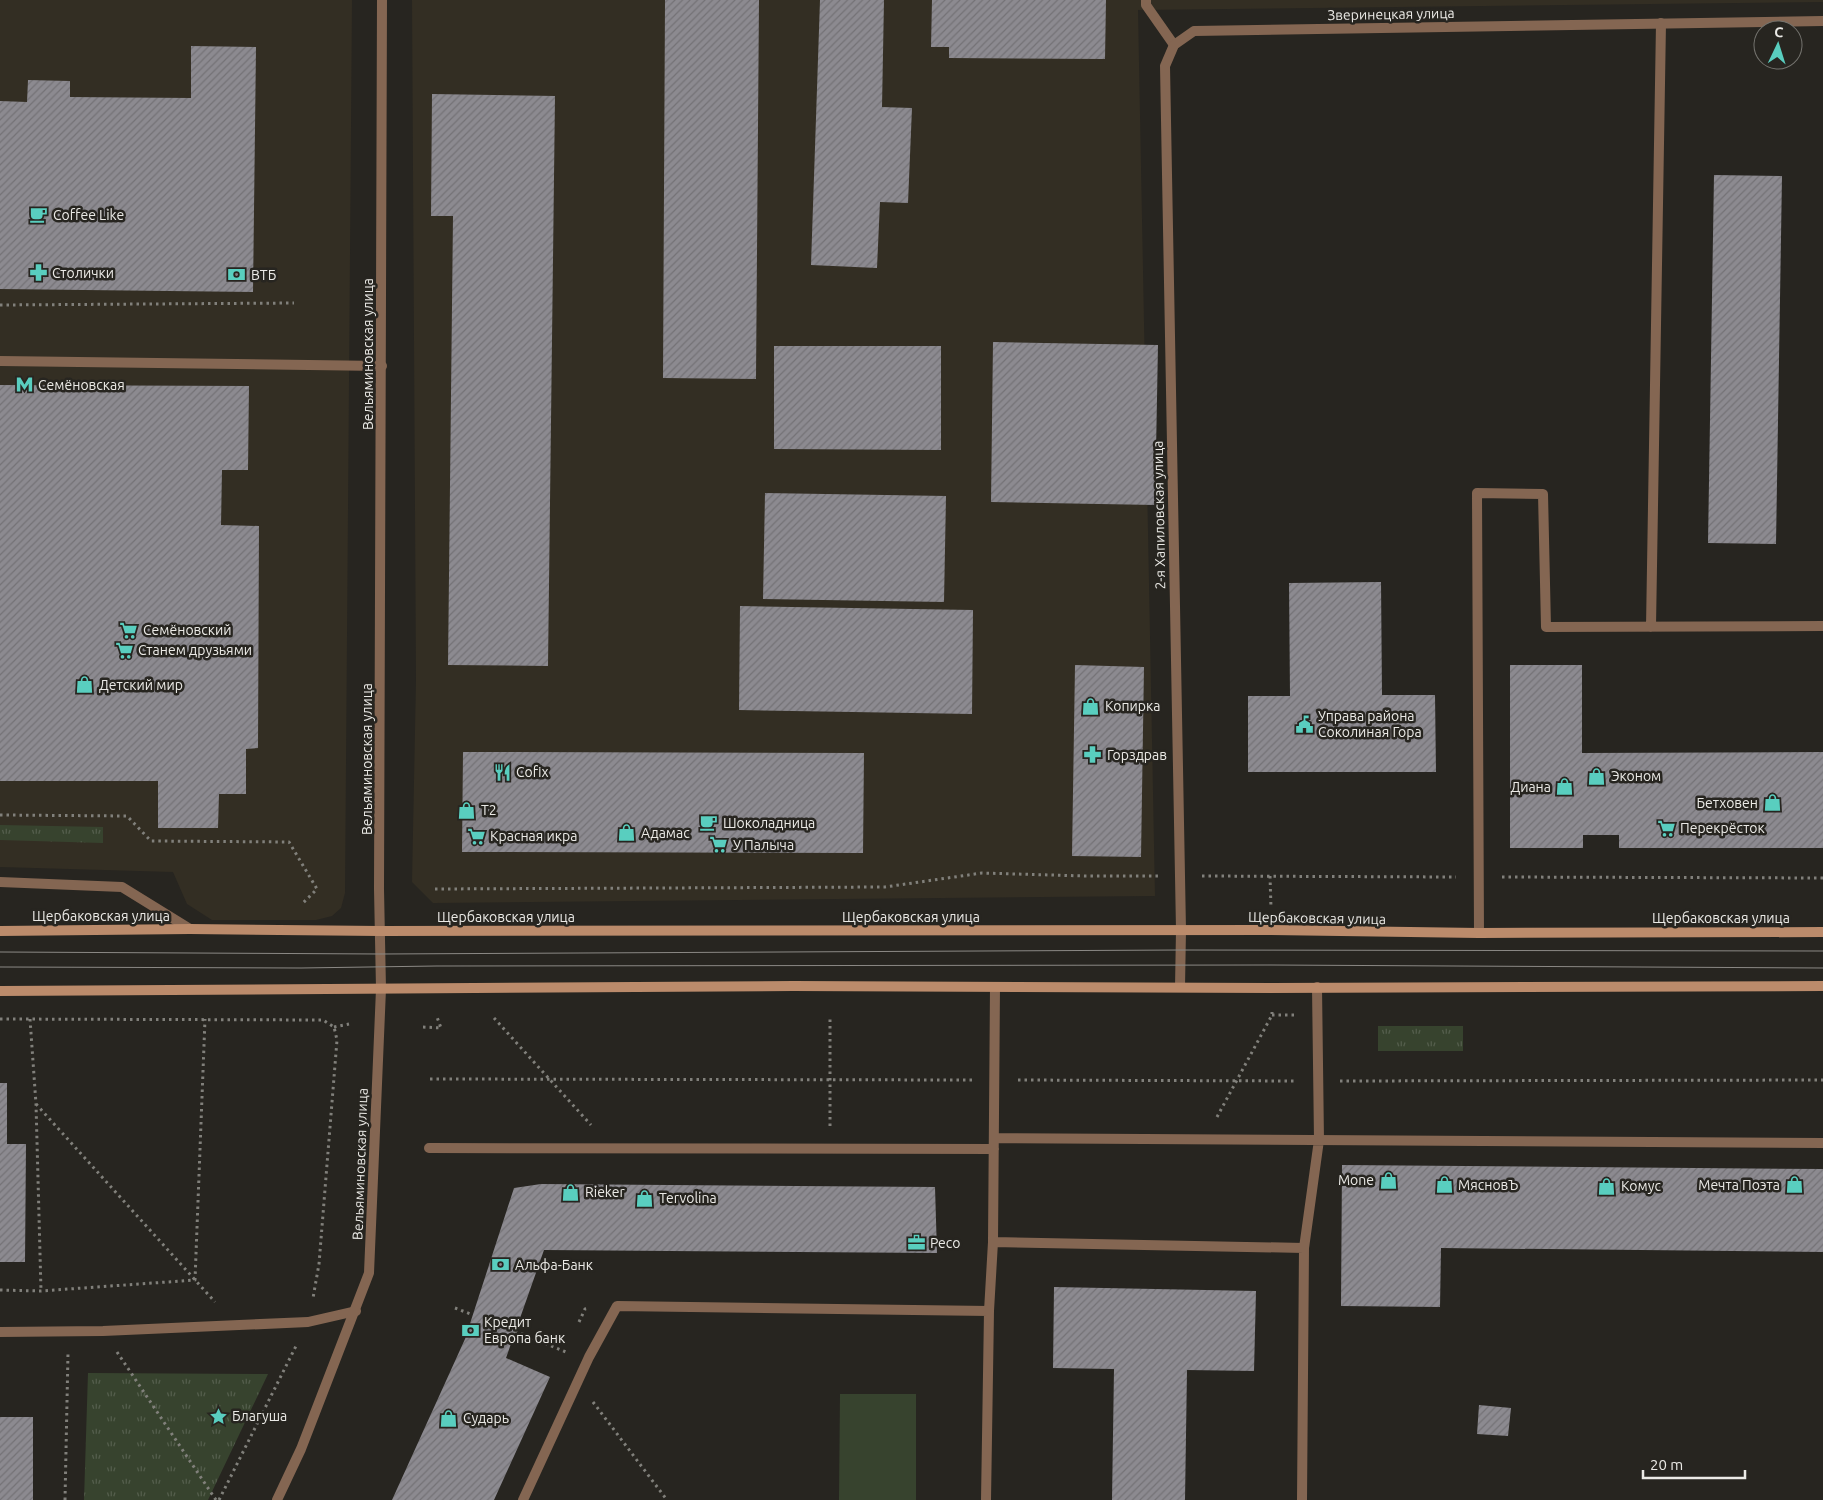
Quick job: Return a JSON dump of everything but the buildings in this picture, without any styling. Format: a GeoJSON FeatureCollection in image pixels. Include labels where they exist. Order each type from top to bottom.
{"type":"FeatureCollection","features":[{"type":"Feature","properties":{"kind":"main road","name":"Щербаковская улица"},"geometry":{"type":"LineString","coordinates":[[0,931],[190,929],[380,931],[1181,930],[1479,933],[1823,932]]}},
{"type":"Feature","properties":{"kind":"main road"},"geometry":{"type":"LineString","coordinates":[[0,991],[793,986],[1823,986]]}},
{"type":"Feature","properties":{"kind":"street","name":"Вельяминовская улица"},"geometry":{"type":"LineString","coordinates":[[277,1500],[302,1449],[369,1273],[381,989],[382,0]]}},
{"type":"Feature","properties":{"kind":"street"},"geometry":{"type":"LineString","coordinates":[[1146,0],[1146,5],[1174,45]]}},
{"type":"Feature","properties":{"kind":"street","name":"Зверинецкая улица"},"geometry":{"type":"LineString","coordinates":[[1174,45],[1194,31],[1823,21]]}},
{"type":"Feature","properties":{"kind":"street"},"geometry":{"type":"LineString","coordinates":[[1651,626],[1661,23]]}},
{"type":"Feature","properties":{"kind":"street","name":"2-я Хапиловская улица"},"geometry":{"type":"LineString","coordinates":[[1174,45],[1165,66],[1181,930],[1180,987]]}},
{"type":"Feature","properties":{"kind":"street"},"geometry":{"type":"LineString","coordinates":[[0,361],[382,366]]}},
{"type":"Feature","properties":{"kind":"street"},"geometry":{"type":"LineString","coordinates":[[1479,933],[1477,493],[1543,494],[1546,627],[1823,626]]}},
{"type":"Feature","properties":{"kind":"street"},"geometry":{"type":"LineString","coordinates":[[0,882],[122,887],[190,929]]}},
{"type":"Feature","properties":{"kind":"street"},"geometry":{"type":"LineString","coordinates":[[986,1500],[996,987]]}},
{"type":"Feature","properties":{"kind":"street"},"geometry":{"type":"LineString","coordinates":[[1302,1500],[1304,1248],[1319,1140],[1318,987]]}},
{"type":"Feature","properties":{"kind":"street"},"geometry":{"type":"LineString","coordinates":[[994,1138],[1823,1143]]}},
{"type":"Feature","properties":{"kind":"street"},"geometry":{"type":"LineString","coordinates":[[429,1148],[994,1149]]}},
{"type":"Feature","properties":{"kind":"street"},"geometry":{"type":"LineString","coordinates":[[992,1242],[1304,1248]]}},
{"type":"Feature","properties":{"kind":"street"},"geometry":{"type":"LineString","coordinates":[[523,1500],[589,1356],[617,1306],[989,1311]]}},
{"type":"Feature","properties":{"kind":"street"},"geometry":{"type":"LineString","coordinates":[[0,1332],[103,1331],[308,1322],[356,1311]]}},
{"type":"Feature","properties":{"kind":"path"},"geometry":{"type":"LineString","coordinates":[[0,304],[294,303]]}},
{"type":"Feature","properties":{"kind":"path"},"geometry":{"type":"LineString","coordinates":[[0,815],[126,816],[151,840],[289,842],[317,890],[303,903]]}},
{"type":"Feature","properties":{"kind":"path"},"geometry":{"type":"LineString","coordinates":[[435,889],[884,887],[982,874],[1161,876]]}},
{"type":"Feature","properties":{"kind":"path"},"geometry":{"type":"LineString","coordinates":[[1196,876],[1823,878]]}},
{"type":"Feature","properties":{"kind":"path"},"geometry":{"type":"LineString","coordinates":[[1270,876],[1271,914]]}},
{"type":"Feature","properties":{"kind":"path"},"geometry":{"type":"LineString","coordinates":[[1205,1139],[1272,1015],[1272,1006]]}},
{"type":"Feature","properties":{"kind":"path"},"geometry":{"type":"LineString","coordinates":[[423,1027],[441,1028],[437,1017]]}},
{"type":"Feature","properties":{"kind":"path"},"geometry":{"type":"LineString","coordinates":[[830,1017],[830,1148]]}},
{"type":"Feature","properties":{"kind":"path"},"geometry":{"type":"LineString","coordinates":[[30,1018],[36,1104],[41,1291]]}},
{"type":"Feature","properties":{"kind":"path"},"geometry":{"type":"LineString","coordinates":[[494,1018],[612,1148]]}},
{"type":"Feature","properties":{"kind":"path"},"geometry":{"type":"LineString","coordinates":[[0,1019],[323,1020],[334,1027],[338,1040],[319,1264],[308,1322],[218,1500],[103,1331]]}},
{"type":"Feature","properties":{"kind":"path"},"geometry":{"type":"LineString","coordinates":[[195,1280],[205,1019]]}},
{"type":"Feature","properties":{"kind":"path"},"geometry":{"type":"LineString","coordinates":[[334,1027],[349,1024]]}},
{"type":"Feature","properties":{"kind":"path"},"geometry":{"type":"LineString","coordinates":[[430,1079],[1823,1080]]}},
{"type":"Feature","properties":{"kind":"path"},"geometry":{"type":"LineString","coordinates":[[36,1104],[236,1324]]}},
{"type":"Feature","properties":{"kind":"path"},"geometry":{"type":"LineString","coordinates":[[0,1290],[41,1291],[195,1280]]}},
{"type":"Feature","properties":{"kind":"path"},"geometry":{"type":"LineString","coordinates":[[455,1308],[473,1314]]}},
{"type":"Feature","properties":{"kind":"path"},"geometry":{"type":"LineString","coordinates":[[515,1331],[566,1352]]}},
{"type":"Feature","properties":{"kind":"path"},"geometry":{"type":"LineString","coordinates":[[65,1500],[68,1332]]}},
{"type":"Feature","properties":{"kind":"path"},"geometry":{"type":"LineString","coordinates":[[577,1382],[666,1500]]}},
{"type":"Feature","properties":{"kind":"shaded area"},"geometry":{"type":"Polygon","coordinates":[[[0,0],[352,0],[345,893],[341,908],[332,916],[316,920],[212,920],[187,904],[173,872],[0,867],[0,0]]]}},
{"type":"Feature","properties":{"kind":"shaded area"},"geometry":{"type":"Polygon","coordinates":[[[412,0],[1823,0],[1823,2],[1138,10],[1155,896],[433,903],[412,882],[416,680],[412,0]]]}},
{"type":"Feature","properties":{"kind":"green space"},"geometry":{"type":"Polygon","coordinates":[[[0,825],[103,827],[103,843],[0,840],[0,825]]]}},
{"type":"Feature","properties":{"kind":"green space"},"geometry":{"type":"Polygon","coordinates":[[[1378,1026],[1463,1026],[1463,1051],[1378,1051],[1378,1026]]]}},
{"type":"Feature","properties":{"kind":"green space"},"geometry":{"type":"Polygon","coordinates":[[[88,1373],[268,1374],[208,1500],[84,1500],[88,1373]]]}},
{"type":"Feature","properties":{"kind":"green space"},"geometry":{"type":"Polygon","coordinates":[[[840,1394],[916,1394],[916,1500],[839,1500],[840,1394]]]}},
{"type":"Feature","properties":{"kind":"tram line"},"geometry":{"type":"LineString","coordinates":[[0,952],[381,954],[1181,950],[1823,951]]}},
{"type":"Feature","properties":{"kind":"tram line"},"geometry":{"type":"LineString","coordinates":[[0,967],[1271,965],[1823,968]]}},
{"type":"Feature","properties":{"kind":"place","name":"Coffee Like"},"geometry":{"type":"Point","coordinates":[39,215]}},
{"type":"Feature","properties":{"kind":"place","name":"Столички"},"geometry":{"type":"Point","coordinates":[38,273]}},
{"type":"Feature","properties":{"kind":"place","name":"ВТБ"},"geometry":{"type":"Point","coordinates":[237,275]}},
{"type":"Feature","properties":{"kind":"place","name":"Семёновская"},"geometry":{"type":"Point","coordinates":[24,385]}},
{"type":"Feature","properties":{"kind":"place","name":"Семёновский"},"geometry":{"type":"Point","coordinates":[129,630]}},
{"type":"Feature","properties":{"kind":"place","name":"Станем друзьями"},"geometry":{"type":"Point","coordinates":[124,650]}},
{"type":"Feature","properties":{"kind":"place","name":"Детский мир"},"geometry":{"type":"Point","coordinates":[85,685]}},
{"type":"Feature","properties":{"kind":"place","name":"Копирка"},"geometry":{"type":"Point","coordinates":[1091,706]}},
{"type":"Feature","properties":{"kind":"place","name":"Управа района Соколиная Гора"},"geometry":{"type":"Point","coordinates":[1304,724]}},
{"type":"Feature","properties":{"kind":"place","name":"Горздрав"},"geometry":{"type":"Point","coordinates":[1093,755]}},
{"type":"Feature","properties":{"kind":"place","name":"Cofix"},"geometry":{"type":"Point","coordinates":[502,772]}},
{"type":"Feature","properties":{"kind":"place","name":"Эконом"},"geometry":{"type":"Point","coordinates":[1597,776]}},
{"type":"Feature","properties":{"kind":"place","name":"Диана"},"geometry":{"type":"Point","coordinates":[1565,787]}},
{"type":"Feature","properties":{"kind":"place","name":"Бетховен"},"geometry":{"type":"Point","coordinates":[1772,803]}},
{"type":"Feature","properties":{"kind":"place","name":"T2"},"geometry":{"type":"Point","coordinates":[467,810]}},
{"type":"Feature","properties":{"kind":"place","name":"Шоколадница"},"geometry":{"type":"Point","coordinates":[709,823]}},
{"type":"Feature","properties":{"kind":"place","name":"Перекрёсток"},"geometry":{"type":"Point","coordinates":[1666,828]}},
{"type":"Feature","properties":{"kind":"place","name":"Адамас"},"geometry":{"type":"Point","coordinates":[627,833]}},
{"type":"Feature","properties":{"kind":"place","name":"Красная икра"},"geometry":{"type":"Point","coordinates":[476,836]}},
{"type":"Feature","properties":{"kind":"place","name":"У Палыча"},"geometry":{"type":"Point","coordinates":[719,845]}},
{"type":"Feature","properties":{"kind":"place","name":"Mone"},"geometry":{"type":"Point","coordinates":[1388,1180]}},
{"type":"Feature","properties":{"kind":"place","name":"МясновЪ"},"geometry":{"type":"Point","coordinates":[1444,1185]}},
{"type":"Feature","properties":{"kind":"place","name":"Мечта Поэта"},"geometry":{"type":"Point","coordinates":[1794,1185]}},
{"type":"Feature","properties":{"kind":"place","name":"Комус"},"geometry":{"type":"Point","coordinates":[1607,1186]}},
{"type":"Feature","properties":{"kind":"place","name":"Rieker"},"geometry":{"type":"Point","coordinates":[571,1192]}},
{"type":"Feature","properties":{"kind":"place","name":"Tervolina"},"geometry":{"type":"Point","coordinates":[645,1198]}},
{"type":"Feature","properties":{"kind":"place","name":"Ресо"},"geometry":{"type":"Point","coordinates":[916,1243]}},
{"type":"Feature","properties":{"kind":"place","name":"Альфа-Банк"},"geometry":{"type":"Point","coordinates":[501,1265]}},
{"type":"Feature","properties":{"kind":"place","name":"Кредит Европа банк"},"geometry":{"type":"Point","coordinates":[470,1330]}},
{"type":"Feature","properties":{"kind":"place","name":"Благуша"},"geometry":{"type":"Point","coordinates":[218,1416]}},
{"type":"Feature","properties":{"kind":"place","name":"Сударь"},"geometry":{"type":"Point","coordinates":[449,1418]}}]}
